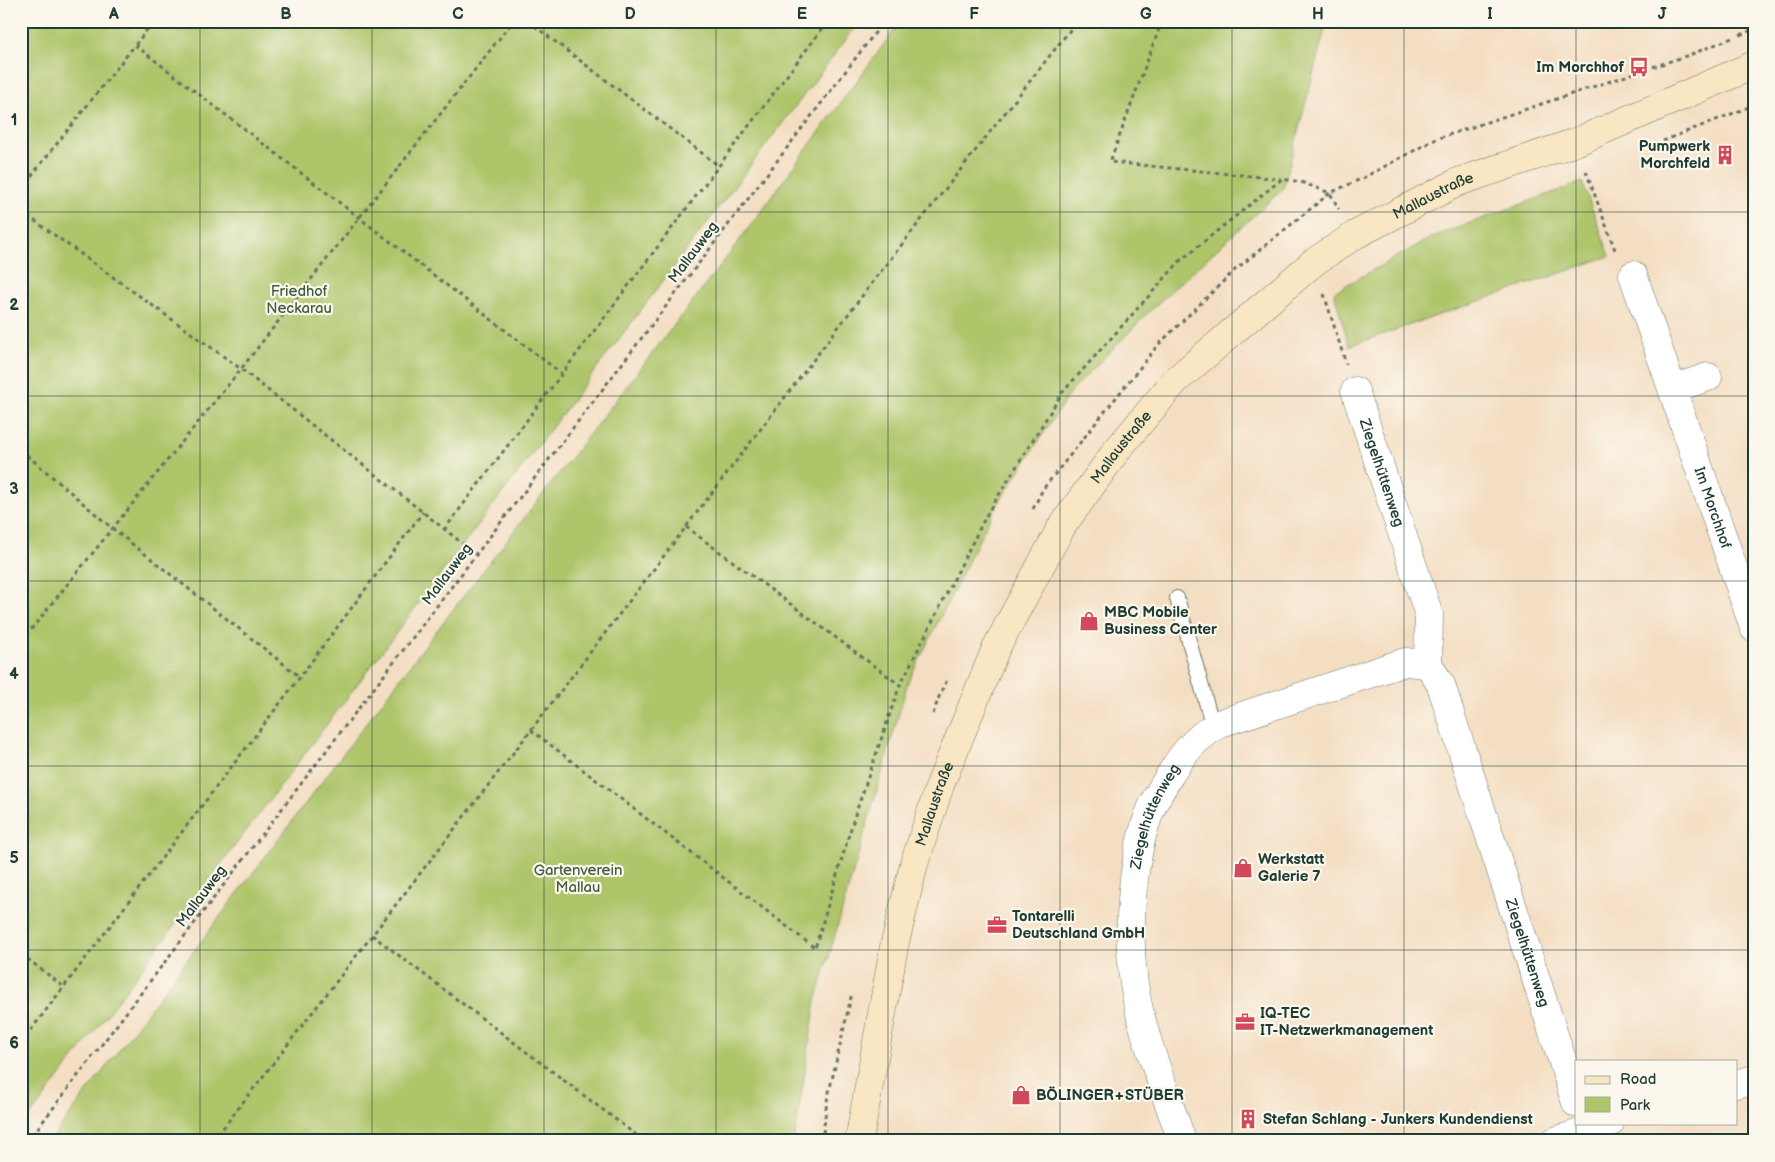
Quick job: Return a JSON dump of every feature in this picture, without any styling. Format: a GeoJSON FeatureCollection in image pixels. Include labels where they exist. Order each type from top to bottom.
{"type":"FeatureCollection","features":[{"type":"Feature","properties":{"kind":"main road","name":"Mallaustraße"},"geometry":{"type":"LineString","coordinates":[[859,1141],[894,947],[914,864],[937,793],[996,648],[1057,535],[1117,450],[1175,381],[1314,262],[1355,235],[1458,182],[1576,142],[1754,65]]}},
{"type":"Feature","properties":{"kind":"street","name":"Im Morchhof"},"geometry":{"type":"LineString","coordinates":[[1633,275],[1754,628]]}},
{"type":"Feature","properties":{"kind":"street"},"geometry":{"type":"LineString","coordinates":[[1672,389],[1708,377]]}},
{"type":"Feature","properties":{"kind":"street","name":"Ziegelhüttenweg"},"geometry":{"type":"LineString","coordinates":[[1355,391],[1428,615],[1428,664],[1441,685],[1575,1100]]}},
{"type":"Feature","properties":{"kind":"street","name":"Ziegelhüttenweg"},"geometry":{"type":"LineString","coordinates":[[1182,1141],[1142,1022],[1136,996],[1131,946],[1134,887],[1144,828],[1159,791],[1190,746],[1213,727],[1221,723],[1405,662],[1428,664]]}},
{"type":"Feature","properties":{"kind":"street"},"geometry":{"type":"LineString","coordinates":[[1738,1083],[1754,1079]]}},
{"type":"Feature","properties":{"kind":"street"},"geometry":{"type":"LineString","coordinates":[[1555,1141],[1592,1130]]}},
{"type":"Feature","properties":{"kind":"lane"},"geometry":{"type":"LineString","coordinates":[[1177,598],[1213,727]]}},
{"type":"Feature","properties":{"kind":"path"},"geometry":{"type":"LineString","coordinates":[[21,189],[154,21]]}},
{"type":"Feature","properties":{"kind":"path"},"geometry":{"type":"LineString","coordinates":[[21,642],[240,369],[514,21]]}},
{"type":"Feature","properties":{"kind":"path"},"geometry":{"type":"LineString","coordinates":[[528,21],[719,166]]}},
{"type":"Feature","properties":{"kind":"path"},"geometry":{"type":"LineString","coordinates":[[444,530],[828,21]]}},
{"type":"Feature","properties":{"kind":"path","name":"Mallauweg"},"geometry":{"type":"LineString","coordinates":[[28,1141],[884,21]]}},
{"type":"Feature","properties":{"kind":"path"},"geometry":{"type":"LineString","coordinates":[[214,1140],[885,266],[1077,21]]}},
{"type":"Feature","properties":{"kind":"path"},"geometry":{"type":"LineString","coordinates":[[1162,21],[1110,162],[1301,182],[1330,193],[1355,235]]}},
{"type":"Feature","properties":{"kind":"path"},"geometry":{"type":"LineString","coordinates":[[1030,516],[1044,489],[1158,345],[1235,270],[1330,193],[1363,178],[1436,139],[1689,55],[1754,29]]}},
{"type":"Feature","properties":{"kind":"path"},"geometry":{"type":"LineString","coordinates":[[135,46],[562,374]]}},
{"type":"Feature","properties":{"kind":"path"},"geometry":{"type":"LineString","coordinates":[[1586,171],[1622,269],[1633,275]]}},
{"type":"Feature","properties":{"kind":"path"},"geometry":{"type":"LineString","coordinates":[[530,730],[815,948],[856,815],[900,685],[987,514],[1062,393],[1181,260],[1282,179]]}},
{"type":"Feature","properties":{"kind":"path"},"geometry":{"type":"LineString","coordinates":[[21,211],[240,369],[476,554]]}},
{"type":"Feature","properties":{"kind":"path"},"geometry":{"type":"LineString","coordinates":[[1321,285],[1355,391]]}},
{"type":"Feature","properties":{"kind":"path"},"geometry":{"type":"LineString","coordinates":[[21,450],[112,528],[300,677]]}},
{"type":"Feature","properties":{"kind":"path"},"geometry":{"type":"LineString","coordinates":[[21,1043],[300,677],[423,512]]}},
{"type":"Feature","properties":{"kind":"path"},"geometry":{"type":"LineString","coordinates":[[686,527],[900,685]]}},
{"type":"Feature","properties":{"kind":"path"},"geometry":{"type":"LineString","coordinates":[[931,722],[940,694],[949,676]]}},
{"type":"Feature","properties":{"kind":"path"},"geometry":{"type":"LineString","coordinates":[[372,935],[644,1141]]}},
{"type":"Feature","properties":{"kind":"path"},"geometry":{"type":"LineString","coordinates":[[21,954],[64,987]]}},
{"type":"Feature","properties":{"kind":"path"},"geometry":{"type":"LineString","coordinates":[[822,1141],[828,1101],[854,986]]}},
{"type":"Feature","properties":{"kind":"green space","name":"Friedhof Neckarau"},"geometry":{"type":"Polygon","coordinates":[[[21,21],[860,21],[21,1128],[21,21]]]}},
{"type":"Feature","properties":{"kind":"green space","name":"Gartenverein Mallau"},"geometry":{"type":"Polygon","coordinates":[[[901,21],[1327,21],[1283,189],[1156,305],[1071,391],[994,510],[908,682],[816,1001],[794,1141],[50,1141],[427,643],[728,256],[901,21]]]}},
{"type":"Feature","properties":{"kind":"green space"},"geometry":{"type":"Polygon","coordinates":[[[1582,182],[1610,256],[1349,346],[1334,292],[1432,237],[1582,182]]]}},
{"type":"Feature","properties":{"kind":"place","name":"Im Morchhof"},"geometry":{"type":"Point","coordinates":[1639,67]}},
{"type":"Feature","properties":{"kind":"place","name":"Pumpwerk Morchfeld"},"geometry":{"type":"Point","coordinates":[1725,155]}},
{"type":"Feature","properties":{"kind":"place","name":"MBC Mobile Business Center"},"geometry":{"type":"Point","coordinates":[1089,621]}},
{"type":"Feature","properties":{"kind":"place","name":"Werkstatt Galerie 7"},"geometry":{"type":"Point","coordinates":[1243,868]}},
{"type":"Feature","properties":{"kind":"place","name":"Tontarelli Deutschland GmbH"},"geometry":{"type":"Point","coordinates":[997,925]}},
{"type":"Feature","properties":{"kind":"place","name":"IQ-TEC IT-Netzwerkmanagement"},"geometry":{"type":"Point","coordinates":[1245,1022]}},
{"type":"Feature","properties":{"kind":"place","name":"BÖLINGER+STÜBER"},"geometry":{"type":"Point","coordinates":[1021,1095]}},
{"type":"Feature","properties":{"kind":"place","name":"Stefan Schlang - Junkers Kundendienst"},"geometry":{"type":"Point","coordinates":[1248,1119]}}]}
